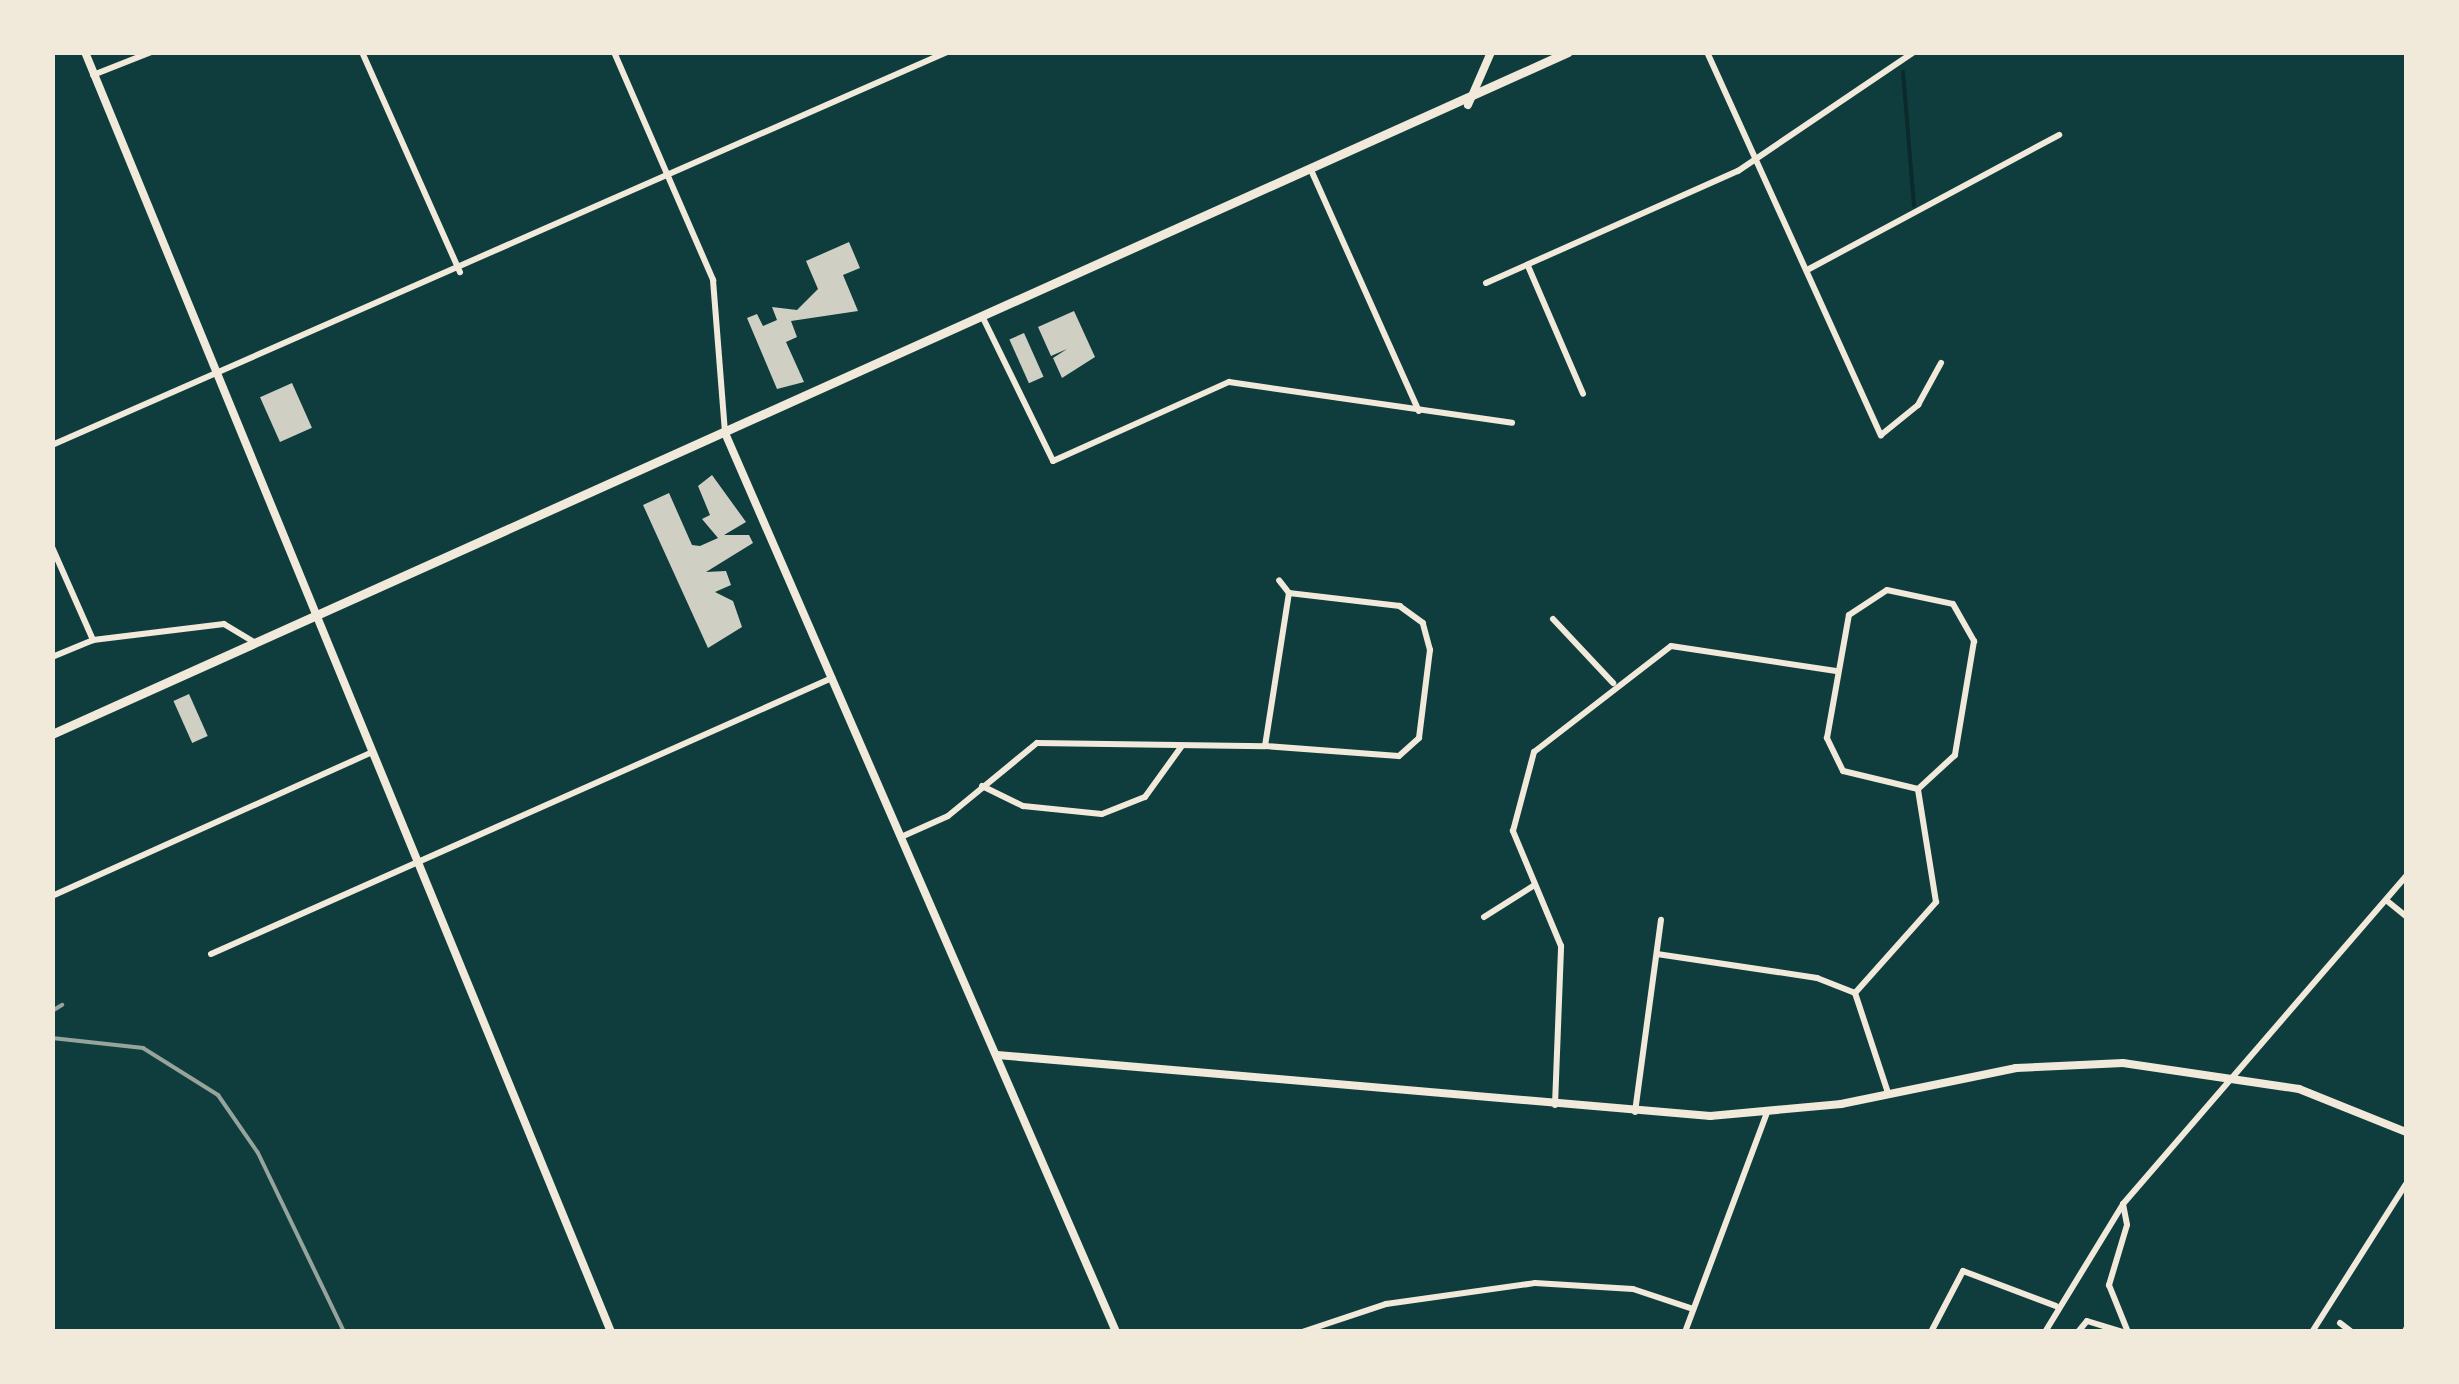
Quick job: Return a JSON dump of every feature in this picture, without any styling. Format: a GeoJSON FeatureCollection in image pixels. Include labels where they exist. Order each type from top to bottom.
{"type":"FeatureCollection","features":[{"type":"Feature","properties":{"kind":"main road"},"geometry":{"type":"LineString","coordinates":[[52,734],[311,613],[984,320],[1311,170],[1468,105],[1568,52]]}},
{"type":"Feature","properties":{"kind":"street"},"geometry":{"type":"LineString","coordinates":[[85,52],[213,376],[611,1332]]}},
{"type":"Feature","properties":{"kind":"street"},"geometry":{"type":"LineString","coordinates":[[93,75],[151,52]]}},
{"type":"Feature","properties":{"kind":"street"},"geometry":{"type":"LineString","coordinates":[[362,52],[460,272]]}},
{"type":"Feature","properties":{"kind":"street"},"geometry":{"type":"LineString","coordinates":[[614,52],[714,282],[725,432],[1116,1332]]}},
{"type":"Feature","properties":{"kind":"street"},"geometry":{"type":"LineString","coordinates":[[52,445],[460,272],[946,52]]}},
{"type":"Feature","properties":{"kind":"street"},"geometry":{"type":"LineString","coordinates":[[1468,105],[1491,52]]}},
{"type":"Feature","properties":{"kind":"street"},"geometry":{"type":"LineString","coordinates":[[1706,52],[1809,270],[1881,435],[1918,405],[1941,363]]}},
{"type":"Feature","properties":{"kind":"street"},"geometry":{"type":"LineString","coordinates":[[1486,283],[1755,155],[1914,52]]}},
{"type":"Feature","properties":{"kind":"street"},"geometry":{"type":"LineString","coordinates":[[1809,270],[2060,135]]}},
{"type":"Feature","properties":{"kind":"street"},"geometry":{"type":"LineString","coordinates":[[1311,170],[1420,412]]}},
{"type":"Feature","properties":{"kind":"street"},"geometry":{"type":"LineString","coordinates":[[1528,266],[1584,394]]}},
{"type":"Feature","properties":{"kind":"street"},"geometry":{"type":"LineString","coordinates":[[984,320],[1053,461],[1229,382],[1512,423]]}},
{"type":"Feature","properties":{"kind":"street"},"geometry":{"type":"LineString","coordinates":[[52,546],[94,640]]}},
{"type":"Feature","properties":{"kind":"street"},"geometry":{"type":"LineString","coordinates":[[901,837],[948,816],[1037,743],[1265,746],[1400,756],[1419,738],[1430,650],[1423,623],[1400,606],[1289,593],[1279,580]]}},
{"type":"Feature","properties":{"kind":"street"},"geometry":{"type":"LineString","coordinates":[[1888,590],[1953,604],[1968,621],[1973,656],[1955,755],[1918,789],[1863,780],[1837,763],[1826,738],[1849,615],[1888,590]]}},
{"type":"Feature","properties":{"kind":"street"},"geometry":{"type":"LineString","coordinates":[[1265,746],[1289,593]]}},
{"type":"Feature","properties":{"kind":"street"},"geometry":{"type":"LineString","coordinates":[[1553,618],[1613,683]]}},
{"type":"Feature","properties":{"kind":"street"},"geometry":{"type":"LineString","coordinates":[[52,657],[94,640],[224,624],[252,641]]}},
{"type":"Feature","properties":{"kind":"street"},"geometry":{"type":"LineString","coordinates":[[1555,1106],[1560,946],[1513,830],[1526,767],[1545,738],[1613,683],[1684,644],[1836,671]]}},
{"type":"Feature","properties":{"kind":"street"},"geometry":{"type":"LineString","coordinates":[[211,954],[832,678]]}},
{"type":"Feature","properties":{"kind":"street"},"geometry":{"type":"LineString","coordinates":[[981,786],[1024,806],[1102,814],[1146,797],[1181,747]]}},
{"type":"Feature","properties":{"kind":"street"},"geometry":{"type":"LineString","coordinates":[[52,896],[372,752]]}},
{"type":"Feature","properties":{"kind":"street"},"geometry":{"type":"LineString","coordinates":[[1855,993],[1936,902],[1918,789]]}},
{"type":"Feature","properties":{"kind":"street"},"geometry":{"type":"LineString","coordinates":[[2045,1332],[2056,1306],[2123,1204],[2406,876]]}},
{"type":"Feature","properties":{"kind":"street"},"geometry":{"type":"LineString","coordinates":[[1484,917],[1534,886]]}},
{"type":"Feature","properties":{"kind":"street"},"geometry":{"type":"LineString","coordinates":[[2386,900],[2406,916]]}},
{"type":"Feature","properties":{"kind":"street"},"geometry":{"type":"LineString","coordinates":[[1635,1112],[1660,920]]}},
{"type":"Feature","properties":{"kind":"street"},"geometry":{"type":"LineString","coordinates":[[1657,954],[1817,978],[1855,993]]}},
{"type":"Feature","properties":{"kind":"street"},"geometry":{"type":"LineString","coordinates":[[1855,993],[1888,1093]]}},
{"type":"Feature","properties":{"kind":"street"},"geometry":{"type":"LineString","coordinates":[[996,1055],[1635,1112],[1767,1113],[2054,1065],[2231,1077],[2316,1094],[2406,1132]]}},
{"type":"Feature","properties":{"kind":"street"},"geometry":{"type":"LineString","coordinates":[[1685,1332],[1767,1113]]}},
{"type":"Feature","properties":{"kind":"street"},"geometry":{"type":"LineString","coordinates":[[2312,1332],[2406,1184]]}},
{"type":"Feature","properties":{"kind":"street"},"geometry":{"type":"LineString","coordinates":[[2123,1204],[2128,1226],[2109,1285],[2125,1332]]}},
{"type":"Feature","properties":{"kind":"street"},"geometry":{"type":"LineString","coordinates":[[1931,1332],[1962,1271],[2056,1306]]}},
{"type":"Feature","properties":{"kind":"street"},"geometry":{"type":"LineString","coordinates":[[1302,1332],[1386,1304],[1535,1284],[1634,1288],[1693,1310]]}},
{"type":"Feature","properties":{"kind":"street"},"geometry":{"type":"LineString","coordinates":[[2078,1332],[2088,1321],[2125,1332]]}},
{"type":"Feature","properties":{"kind":"street"},"geometry":{"type":"LineString","coordinates":[[2340,1323],[2352,1332]]}},
{"type":"Feature","properties":{"kind":"building"},"geometry":{"type":"Polygon","coordinates":[[[849,242],[860,268],[843,275],[858,311],[791,321],[797,337],[786,342],[804,382],[777,389],[747,318],[757,314],[763,326],[777,320],[772,307],[797,310],[818,289],[806,261],[849,242]]]}},
{"type":"Feature","properties":{"kind":"building"},"geometry":{"type":"Polygon","coordinates":[[[1074,311],[1095,357],[1062,378],[1053,358],[1067,349],[1051,356],[1038,327],[1074,311]]]}},
{"type":"Feature","properties":{"kind":"building"},"geometry":{"type":"Polygon","coordinates":[[[1024,333],[1044,377],[1029,383],[1009,340],[1024,333]]]}},
{"type":"Feature","properties":{"kind":"building"},"geometry":{"type":"Polygon","coordinates":[[[292,383],[312,428],[280,442],[260,397],[292,383]]]}},
{"type":"Feature","properties":{"kind":"building"},"geometry":{"type":"Polygon","coordinates":[[[712,475],[746,522],[724,535],[749,535],[753,543],[706,572],[726,571],[731,585],[715,592],[733,601],[742,627],[708,648],[643,505],[669,493],[692,545],[700,546],[718,538],[702,519],[710,515],[698,486],[712,475]]]}},
{"type":"Feature","properties":{"kind":"building"},"geometry":{"type":"Polygon","coordinates":[[[189,694],[208,736],[192,743],[173,701],[189,694]]]}},
{"type":"Feature","properties":{"kind":"waterway"},"geometry":{"type":"LineString","coordinates":[[1903,72],[1914,206]]}},
{"type":"Feature","properties":{"kind":"railway"},"geometry":{"type":"LineString","coordinates":[[52,1011],[62,1005]]}},
{"type":"Feature","properties":{"kind":"railway"},"geometry":{"type":"LineString","coordinates":[[52,1038],[143,1048],[218,1095],[258,1153],[344,1332]]}}]}
